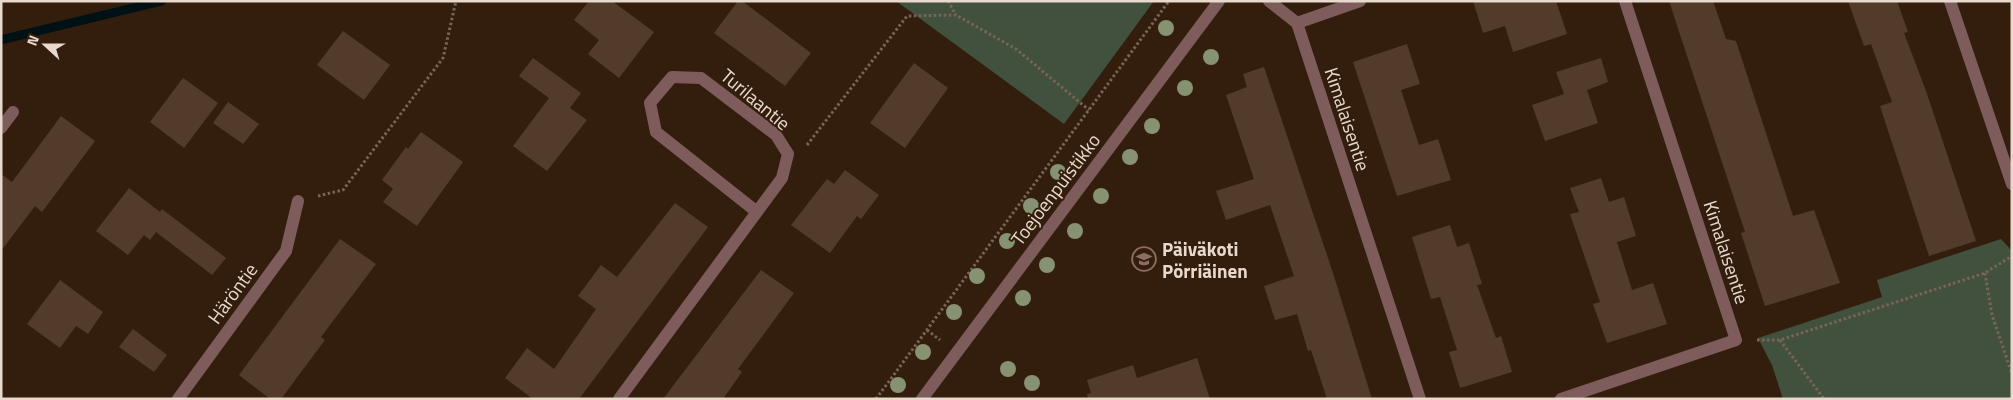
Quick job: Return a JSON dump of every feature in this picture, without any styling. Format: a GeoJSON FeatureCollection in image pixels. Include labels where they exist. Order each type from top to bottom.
{"type":"FeatureCollection","features":[{"type":"Feature","properties":{"kind":"street","name":"Toejoenpuistikko"},"geometry":{"type":"LineString","coordinates":[[922,399],[1219,1]]}},
{"type":"Feature","properties":{"kind":"street"},"geometry":{"type":"LineString","coordinates":[[1269,1],[1297,23],[1360,1]]}},
{"type":"Feature","properties":{"kind":"street","name":"Kimalaisentie"},"geometry":{"type":"LineString","coordinates":[[1625,1],[1736,340]]}},
{"type":"Feature","properties":{"kind":"street"},"geometry":{"type":"LineString","coordinates":[[1950,1],[2012,184]]}},
{"type":"Feature","properties":{"kind":"street","name":"Kimalaisentie"},"geometry":{"type":"LineString","coordinates":[[1297,23],[1420,399]]}},
{"type":"Feature","properties":{"kind":"street","name":"Turilaantie"},"geometry":{"type":"LineString","coordinates":[[619,399],[757,212],[782,178],[788,154],[776,135],[700,78],[672,77],[650,103],[656,132],[757,212]]}},
{"type":"Feature","properties":{"kind":"street"},"geometry":{"type":"LineString","coordinates":[[1,128],[12,112]]}},
{"type":"Feature","properties":{"kind":"street","name":"Häröntie"},"geometry":{"type":"LineString","coordinates":[[178,399],[286,251],[298,201]]}},
{"type":"Feature","properties":{"kind":"street"},"geometry":{"type":"LineString","coordinates":[[1561,399],[1736,340]]}},
{"type":"Feature","properties":{"kind":"path"},"geometry":{"type":"LineString","coordinates":[[298,201],[343,190],[443,58],[456,1]]}},
{"type":"Feature","properties":{"kind":"path"},"geometry":{"type":"LineString","coordinates":[[948,1],[956,16]]}},
{"type":"Feature","properties":{"kind":"path"},"geometry":{"type":"LineString","coordinates":[[876,399],[1169,1]]}},
{"type":"Feature","properties":{"kind":"path"},"geometry":{"type":"LineString","coordinates":[[805,147],[908,16],[956,16],[1016,49],[1088,110]]}},
{"type":"Feature","properties":{"kind":"path"},"geometry":{"type":"LineString","coordinates":[[1736,340],[1780,340],[1984,273],[2012,256]]}},
{"type":"Feature","properties":{"kind":"path"},"geometry":{"type":"LineString","coordinates":[[1984,273],[1992,315],[2012,374]]}},
{"type":"Feature","properties":{"kind":"path"},"geometry":{"type":"LineString","coordinates":[[1780,340],[1824,399]]}},
{"type":"Feature","properties":{"kind":"green space"},"geometry":{"type":"Polygon","coordinates":[[[896,1],[1154,1],[1064,124],[896,1]]]}},
{"type":"Feature","properties":{"kind":"green space"},"geometry":{"type":"Polygon","coordinates":[[[2001,239],[2012,251],[2012,399],[1783,399],[1772,365],[1758,338],[1882,297],[1877,280],[2001,239]]]}},
{"type":"Feature","properties":{"kind":"building"},"geometry":{"type":"Polygon","coordinates":[[[589,1],[612,1],[654,32],[619,78],[588,54],[599,40],[574,20],[589,1]]]}},
{"type":"Feature","properties":{"kind":"building"},"geometry":{"type":"Polygon","coordinates":[[[738,1],[742,1],[811,53],[785,86],[714,33],[738,1]]]}},
{"type":"Feature","properties":{"kind":"building"},"geometry":{"type":"Polygon","coordinates":[[[1473,1],[1556,1],[1567,34],[1513,52],[1505,26],[1483,33],[1473,1]]]}},
{"type":"Feature","properties":{"kind":"building"},"geometry":{"type":"Polygon","coordinates":[[[1669,1],[1713,1],[1726,39],[1736,41],[1793,216],[1814,210],[1840,283],[1765,306],[1741,233],[1745,232],[1669,1]]]}},
{"type":"Feature","properties":{"kind":"building"},"geometry":{"type":"Polygon","coordinates":[[[1848,1],[1897,1],[1908,32],[1904,33],[1926,91],[1976,241],[1929,256],[1880,106],[1892,102],[1871,44],[1864,46],[1848,1]]]}},
{"type":"Feature","properties":{"kind":"building"},"geometry":{"type":"Polygon","coordinates":[[[343,31],[390,65],[364,100],[317,65],[343,31]]]}},
{"type":"Feature","properties":{"kind":"building"},"geometry":{"type":"Polygon","coordinates":[[[1407,44],[1420,84],[1401,90],[1419,145],[1438,139],[1451,180],[1397,196],[1353,62],[1407,44]]]}},
{"type":"Feature","properties":{"kind":"building"},"geometry":{"type":"Polygon","coordinates":[[[533,58],[581,93],[570,108],[587,120],[547,171],[513,146],[549,98],[519,76],[533,58]]]}},
{"type":"Feature","properties":{"kind":"building"},"geometry":{"type":"Polygon","coordinates":[[[1601,58],[1608,82],[1587,90],[1598,123],[1545,141],[1532,105],[1564,94],[1556,72],[1601,58]]]}},
{"type":"Feature","properties":{"kind":"building"},"geometry":{"type":"Polygon","coordinates":[[[914,63],[948,88],[905,148],[870,123],[914,63]]]}},
{"type":"Feature","properties":{"kind":"building"},"geometry":{"type":"Polygon","coordinates":[[[1264,67],[1333,273],[1372,399],[1327,399],[1311,350],[1308,351],[1297,314],[1275,320],[1264,286],[1294,276],[1270,205],[1226,220],[1216,191],[1254,179],[1226,95],[1247,87],[1243,74],[1264,67]]]}},
{"type":"Feature","properties":{"kind":"building"},"geometry":{"type":"Polygon","coordinates":[[[183,78],[218,103],[184,148],[150,122],[183,78]]]}},
{"type":"Feature","properties":{"kind":"building"},"geometry":{"type":"Polygon","coordinates":[[[228,102],[259,124],[243,144],[213,123],[228,102]]]}},
{"type":"Feature","properties":{"kind":"building"},"geometry":{"type":"Polygon","coordinates":[[[61,116],[95,141],[42,212],[35,206],[1,251],[1,174],[12,182],[61,116]]]}},
{"type":"Feature","properties":{"kind":"building"},"geometry":{"type":"Polygon","coordinates":[[[421,132],[463,162],[417,226],[383,202],[393,189],[382,180],[406,147],[408,149],[421,132]]]}},
{"type":"Feature","properties":{"kind":"building"},"geometry":{"type":"Polygon","coordinates":[[[845,170],[879,195],[861,219],[857,216],[830,253],[791,225],[827,179],[834,184],[845,170]]]}},
{"type":"Feature","properties":{"kind":"building"},"geometry":{"type":"Polygon","coordinates":[[[1601,178],[1609,202],[1624,197],[1636,236],[1617,242],[1632,290],[1653,283],[1667,324],[1607,343],[1593,304],[1600,302],[1570,214],[1579,212],[1570,188],[1601,178]]]}},
{"type":"Feature","properties":{"kind":"building"},"geometry":{"type":"Polygon","coordinates":[[[129,188],[160,212],[162,209],[226,258],[212,275],[156,232],[150,240],[144,235],[128,255],[96,231],[129,188]]]}},
{"type":"Feature","properties":{"kind":"building"},"geometry":{"type":"Polygon","coordinates":[[[675,203],[708,227],[579,399],[533,399],[505,378],[527,348],[554,369],[596,309],[578,296],[601,265],[617,277],[675,203]]]}},
{"type":"Feature","properties":{"kind":"building"},"geometry":{"type":"Polygon","coordinates":[[[1450,225],[1457,247],[1469,243],[1482,284],[1477,285],[1496,338],[1501,336],[1512,372],[1460,388],[1449,352],[1457,350],[1440,297],[1431,299],[1412,237],[1450,225]]]}},
{"type":"Feature","properties":{"kind":"building"},"geometry":{"type":"Polygon","coordinates":[[[340,239],[376,264],[321,337],[325,340],[281,399],[270,399],[239,375],[340,239]]]}},
{"type":"Feature","properties":{"kind":"building"},"geometry":{"type":"Polygon","coordinates":[[[761,270],[794,293],[738,369],[742,372],[723,399],[663,399],[761,270]]]}},
{"type":"Feature","properties":{"kind":"building"},"geometry":{"type":"Polygon","coordinates":[[[60,280],[103,312],[88,334],[76,326],[60,348],[27,324],[60,280]]]}},
{"type":"Feature","properties":{"kind":"building"},"geometry":{"type":"Polygon","coordinates":[[[133,329],[167,355],[154,372],[119,347],[133,329]]]}},
{"type":"Feature","properties":{"kind":"building"},"geometry":{"type":"Polygon","coordinates":[[[1197,358],[1210,399],[1088,399],[1087,394],[1091,393],[1087,380],[1133,365],[1137,378],[1197,358]]]}},
{"type":"Feature","properties":{"kind":"waterway"},"geometry":{"type":"LineString","coordinates":[[1,40],[162,1]]}},
{"type":"Feature","properties":{"kind":"place","name":"Päiväkoti Pörriäinen"},"geometry":{"type":"Point","coordinates":[1144,259]}}]}
